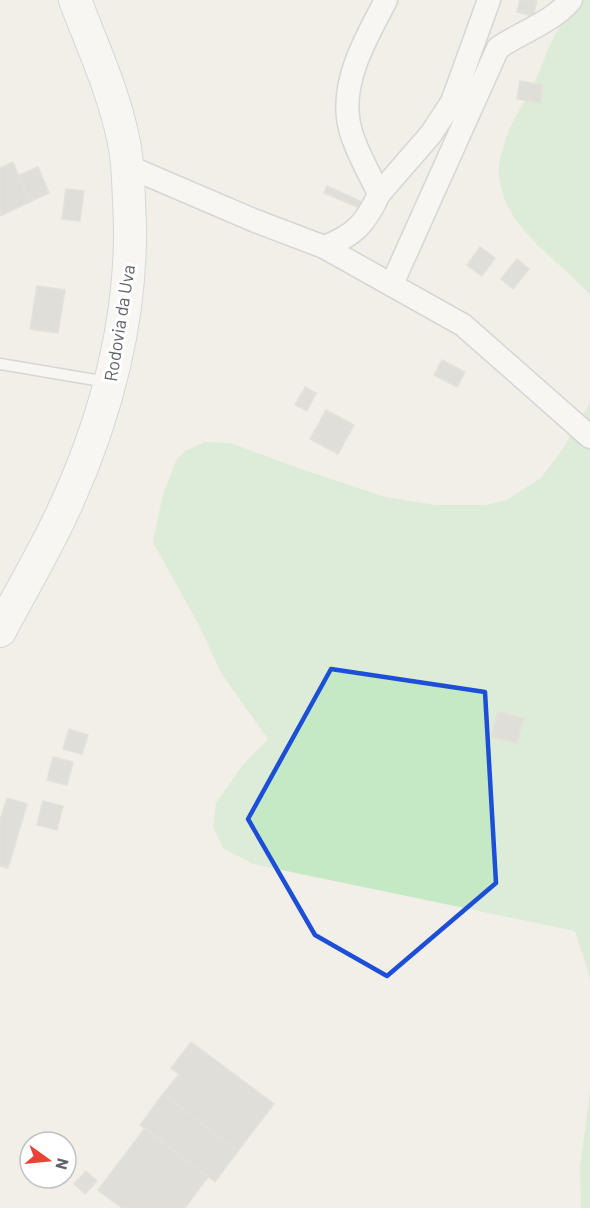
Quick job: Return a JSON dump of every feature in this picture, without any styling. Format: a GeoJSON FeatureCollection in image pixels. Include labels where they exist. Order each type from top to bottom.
{"type":"FeatureCollection","features":[{"type":"Feature","properties":{"kind":"street","name":"Rodovia da Uva"},"geometry":{"type":"LineString","coordinates":[[0,631],[63,511],[111,383],[118,352],[130,269],[131,227],[124,139],[116,110],[75,0]]}},
{"type":"Feature","properties":{"kind":"street"},"geometry":{"type":"LineString","coordinates":[[379,194],[357,147],[348,119],[348,88],[361,53],[386,0]]}},
{"type":"Feature","properties":{"kind":"street"},"geometry":{"type":"LineString","coordinates":[[324,247],[354,233],[365,220],[379,194],[431,134],[452,102],[489,0]]}},
{"type":"Feature","properties":{"kind":"street"},"geometry":{"type":"LineString","coordinates":[[392,284],[498,48],[515,36],[534,29],[553,17],[571,0]]}},
{"type":"Feature","properties":{"kind":"street"},"geometry":{"type":"LineString","coordinates":[[127,166],[253,220],[324,247],[463,325],[590,437]]}},
{"type":"Feature","properties":{"kind":"lane"},"geometry":{"type":"LineString","coordinates":[[0,364],[111,383]]}},
{"type":"Feature","properties":{"kind":"highlighted area"},"geometry":{"type":"Polygon","coordinates":[[[331,669],[485,692],[496,883],[387,976],[315,935],[248,819],[331,669]]]}},
{"type":"Feature","properties":{"kind":"green space"},"geometry":{"type":"Polygon","coordinates":[[[580,0],[590,0],[590,295],[520,226],[502,192],[499,173],[499,164],[510,127],[532,88],[563,21],[580,0]]]}},
{"type":"Feature","properties":{"kind":"green space"},"geometry":{"type":"Polygon","coordinates":[[[590,403],[590,978],[575,931],[253,864],[223,848],[213,827],[216,803],[242,766],[268,739],[221,673],[199,625],[153,542],[163,494],[176,461],[185,451],[205,442],[230,443],[385,497],[436,505],[485,505],[507,500],[541,478],[562,450],[590,403]]]}},
{"type":"Feature","properties":{"kind":"green space"},"geometry":{"type":"Polygon","coordinates":[[[590,1092],[590,1208],[581,1208],[580,1167],[590,1092]]]}},
{"type":"Feature","properties":{"kind":"building"},"geometry":{"type":"Polygon","coordinates":[[[520,0],[537,0],[533,16],[517,12],[520,0]]]}},
{"type":"Feature","properties":{"kind":"building"},"geometry":{"type":"Polygon","coordinates":[[[520,81],[543,85],[540,103],[517,99],[520,81]]]}},
{"type":"Feature","properties":{"kind":"building"},"geometry":{"type":"Polygon","coordinates":[[[13,162],[30,202],[0,216],[0,168],[13,162]]]}},
{"type":"Feature","properties":{"kind":"building"},"geometry":{"type":"Polygon","coordinates":[[[38,167],[49,193],[30,202],[19,175],[38,167]]]}},
{"type":"Feature","properties":{"kind":"building"},"geometry":{"type":"Polygon","coordinates":[[[327,186],[362,202],[360,208],[324,193],[327,186]]]}},
{"type":"Feature","properties":{"kind":"building"},"geometry":{"type":"Polygon","coordinates":[[[66,189],[84,191],[80,221],[62,219],[66,189]]]}},
{"type":"Feature","properties":{"kind":"building"},"geometry":{"type":"Polygon","coordinates":[[[480,247],[495,258],[482,276],[467,265],[480,247]]]}},
{"type":"Feature","properties":{"kind":"building"},"geometry":{"type":"Polygon","coordinates":[[[517,259],[529,269],[513,289],[501,279],[517,259]]]}},
{"type":"Feature","properties":{"kind":"building"},"geometry":{"type":"Polygon","coordinates":[[[37,286],[65,290],[58,333],[30,329],[37,286]]]}},
{"type":"Feature","properties":{"kind":"building"},"geometry":{"type":"Polygon","coordinates":[[[442,360],[465,372],[457,387],[434,375],[442,360]]]}},
{"type":"Feature","properties":{"kind":"building"},"geometry":{"type":"Polygon","coordinates":[[[305,387],[316,393],[307,411],[295,405],[305,387]]]}},
{"type":"Feature","properties":{"kind":"building"},"geometry":{"type":"Polygon","coordinates":[[[326,410],[354,425],[338,454],[310,439],[326,410]]]}},
{"type":"Feature","properties":{"kind":"building"},"geometry":{"type":"Polygon","coordinates":[[[498,712],[524,718],[517,743],[491,737],[498,712]]]}},
{"type":"Feature","properties":{"kind":"building"},"geometry":{"type":"Polygon","coordinates":[[[69,729],[88,735],[82,754],[63,749],[69,729]]]}},
{"type":"Feature","properties":{"kind":"building"},"geometry":{"type":"Polygon","coordinates":[[[53,757],[73,762],[67,785],[47,780],[53,757]]]}},
{"type":"Feature","properties":{"kind":"building"},"geometry":{"type":"Polygon","coordinates":[[[7,798],[27,804],[8,868],[0,866],[0,820],[7,798]]]}},
{"type":"Feature","properties":{"kind":"building"},"geometry":{"type":"Polygon","coordinates":[[[43,801],[63,806],[57,830],[37,825],[43,801]]]}},
{"type":"Feature","properties":{"kind":"building"},"geometry":{"type":"Polygon","coordinates":[[[191,1042],[274,1104],[238,1151],[163,1094],[179,1074],[171,1068],[191,1042]]]}},
{"type":"Feature","properties":{"kind":"building"},"geometry":{"type":"Polygon","coordinates":[[[163,1094],[238,1151],[215,1182],[140,1125],[163,1094]]]}},
{"type":"Feature","properties":{"kind":"building"},"geometry":{"type":"Polygon","coordinates":[[[145,1128],[208,1177],[185,1208],[122,1208],[98,1190],[145,1128]]]}},
{"type":"Feature","properties":{"kind":"building"},"geometry":{"type":"Polygon","coordinates":[[[86,1171],[97,1181],[85,1194],[78,1188],[78,1180],[86,1171]]]}}]}
